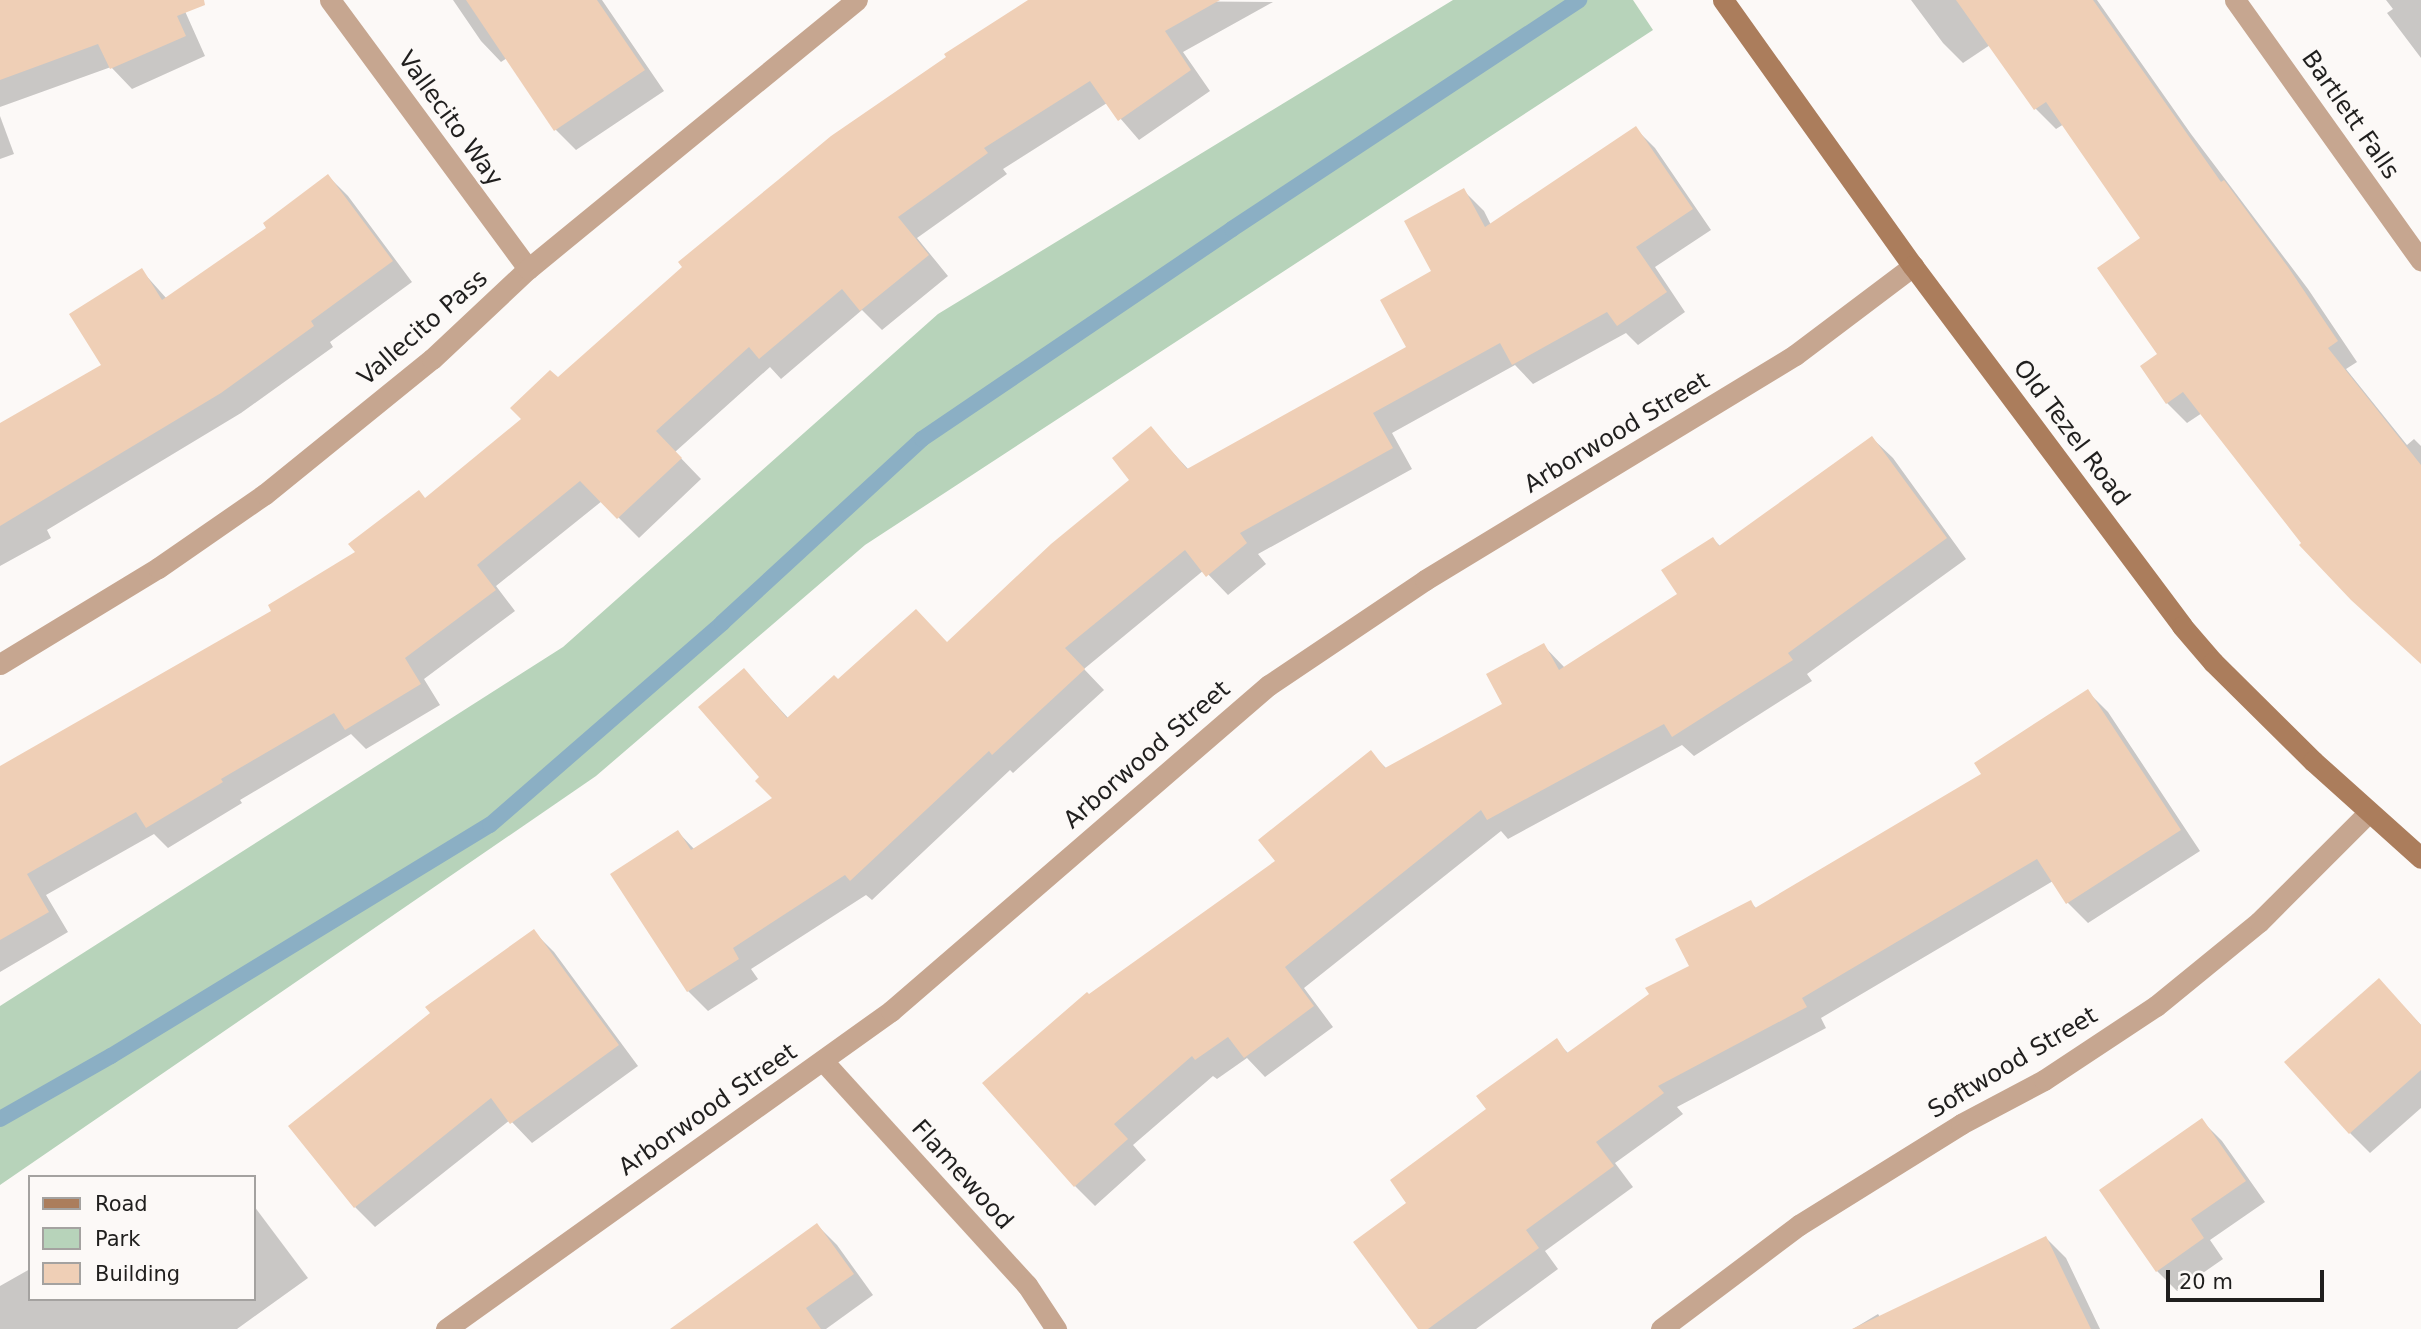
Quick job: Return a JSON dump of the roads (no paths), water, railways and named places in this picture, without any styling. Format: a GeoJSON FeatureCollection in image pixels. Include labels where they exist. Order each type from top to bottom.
{"type":"FeatureCollection","features":[{"type":"Feature","properties":{"kind":"street","name":"Vallecito Way"},"geometry":{"type":"LineString","coordinates":[[330,0],[528,269]]}},
{"type":"Feature","properties":{"kind":"street","name":"Vallecito Pass"},"geometry":{"type":"LineString","coordinates":[[0,664],[158,568],[265,494],[432,359],[528,269],[857,0]]}},
{"type":"Feature","properties":{"kind":"street","name":"Old Tezel Road"},"geometry":{"type":"LineString","coordinates":[[1723,0],[1913,266],[2182,626],[2213,662],[2368,813],[2421,858]]}},
{"type":"Feature","properties":{"kind":"street","name":"Bartlett Falls"},"geometry":{"type":"LineString","coordinates":[[2235,0],[2421,261]]}},
{"type":"Feature","properties":{"kind":"street","name":"Arborwood Street"},"geometry":{"type":"LineString","coordinates":[[446,1329],[891,1011],[1269,685],[1425,580],[1795,355],[1913,266]]}},
{"type":"Feature","properties":{"kind":"street","name":"Softwood Street"},"geometry":{"type":"LineString","coordinates":[[1661,1329],[1799,1225],[1961,1124],[2044,1080],[2156,1006],[2259,922],[2368,813]]}},
{"type":"Feature","properties":{"kind":"street","name":"Flamewood"},"geometry":{"type":"LineString","coordinates":[[823,1061],[1027,1285],[1056,1329]]}},
{"type":"Feature","properties":{"kind":"waterway"},"geometry":{"type":"LineString","coordinates":[[0,1119],[111,1056],[490,825],[722,623],[922,439],[1232,229],[1579,0]]}}]}
